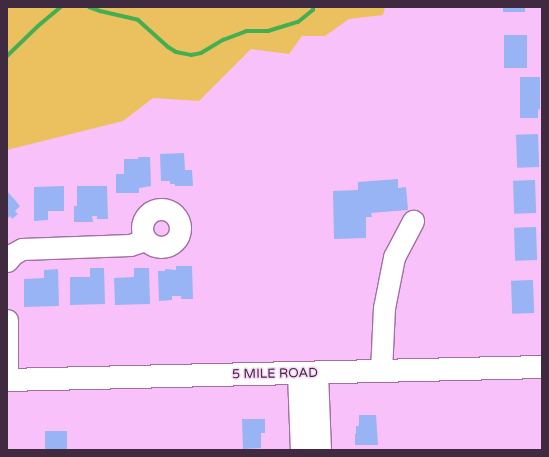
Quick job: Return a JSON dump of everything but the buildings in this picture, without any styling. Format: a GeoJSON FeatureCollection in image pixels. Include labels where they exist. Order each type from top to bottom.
{"type":"FeatureCollection","features":[{"type":"Feature","properties":{"kind":"main road","name":"5 MILE ROAD"},"geometry":{"type":"LineString","coordinates":[[7,380],[542,367]]}},
{"type":"Feature","properties":{"kind":"street"},"geometry":{"type":"LineString","coordinates":[[381,371],[384,308],[394,257],[413,220]]}},
{"type":"Feature","properties":{"kind":"street"},"geometry":{"type":"LineString","coordinates":[[7,261],[13,254],[22,249],[130,245],[145,240]]}},
{"type":"Feature","properties":{"kind":"street"},"geometry":{"type":"LineString","coordinates":[[7,320],[7,368]]}},
{"type":"Feature","properties":{"kind":"street"},"geometry":{"type":"LineString","coordinates":[[301,450],[308,373]]}},
{"type":"Feature","properties":{"kind":"street"},"geometry":{"type":"LineString","coordinates":[[308,373],[320,450]]}},
{"type":"Feature","properties":{"kind":"shaded area"},"geometry":{"type":"Polygon","coordinates":[[[7,7],[385,7],[383,15],[349,19],[325,36],[302,36],[289,54],[251,49],[199,101],[153,98],[123,121],[7,150],[7,7]]]}},
{"type":"Feature","properties":{"kind":"waterway"},"geometry":{"type":"LineString","coordinates":[[7,56],[38,26],[61,7]]}},
{"type":"Feature","properties":{"kind":"waterway"},"geometry":{"type":"LineString","coordinates":[[89,7],[138,20],[168,47],[176,52],[191,55],[201,53],[223,40],[246,31],[268,31],[298,22],[313,10],[313,7]]}}]}
